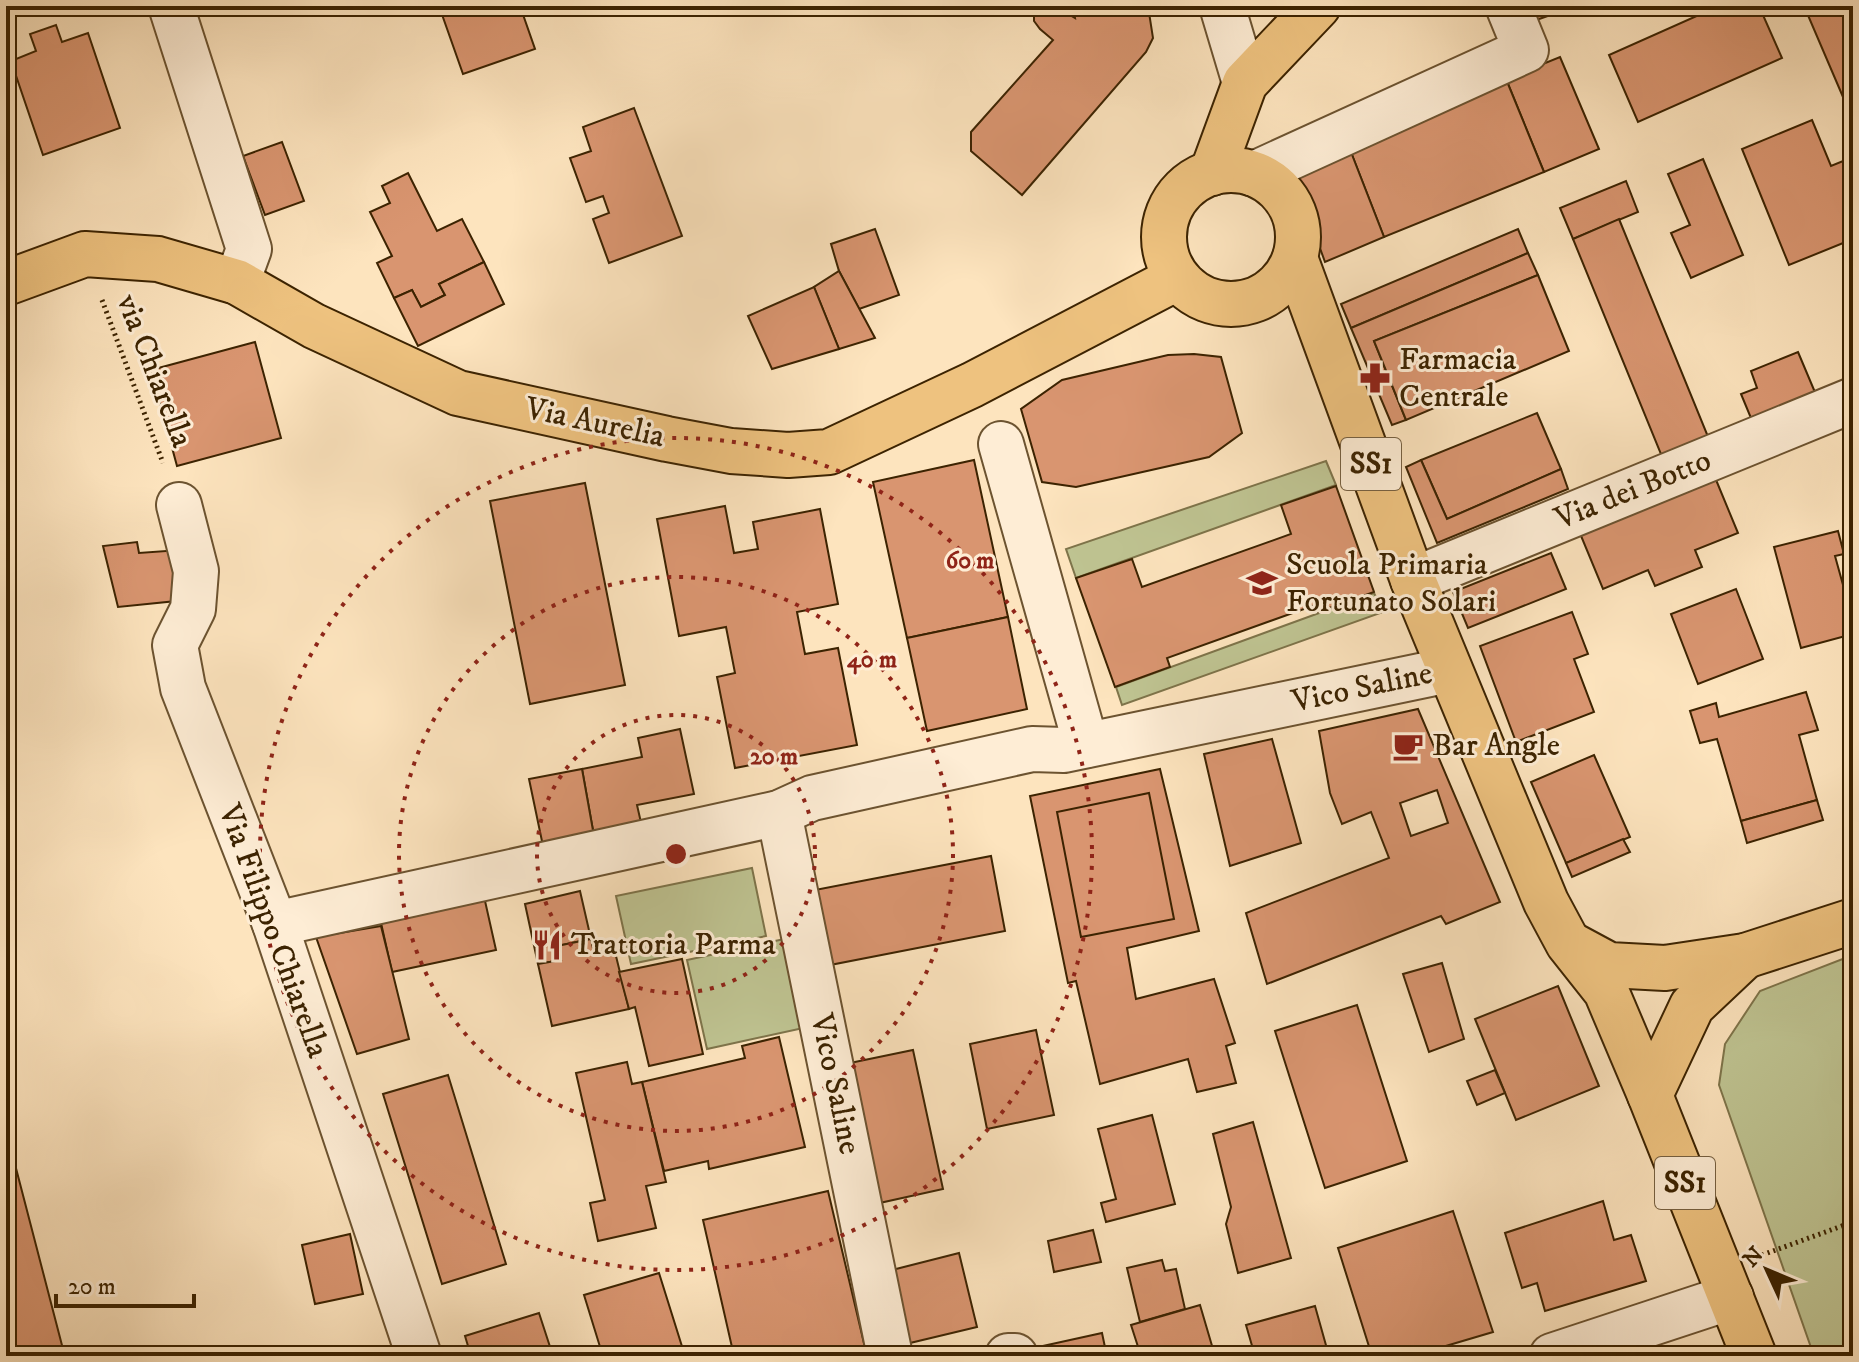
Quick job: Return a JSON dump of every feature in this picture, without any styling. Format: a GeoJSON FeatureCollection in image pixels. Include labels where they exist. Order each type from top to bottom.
{"type":"FeatureCollection","features":[{"type":"Feature","properties":{"kind":"main road"},"geometry":{"type":"LineString","coordinates":[[1233,173],[1245,83],[1318,6]]}},
{"type":"Feature","properties":{"kind":"main road"},"geometry":{"type":"LineString","coordinates":[[1233,173],[1272,184],[1286,199],[1295,218],[1298,238],[1295,258],[1283,280],[1265,296],[1242,304],[1218,303],[1195,295],[1177,278],[1167,259],[1164,238],[1167,216],[1177,197],[1192,182],[1233,173]]}},
{"type":"Feature","properties":{"kind":"main road","name":"Via Aurelia"},"geometry":{"type":"LineString","coordinates":[[6,283],[85,254],[158,259],[237,282],[314,326],[458,393],[731,451],[788,455],[829,452],[972,385],[1177,278]]}},
{"type":"Feature","properties":{"kind":"main road","name":"SS1"},"geometry":{"type":"LineString","coordinates":[[1295,258],[1449,670],[1546,902],[1568,943],[1606,991],[1754,1356]]}},
{"type":"Feature","properties":{"kind":"main road"},"geometry":{"type":"LineString","coordinates":[[1568,943],[1609,965],[1665,968],[1745,956],[1853,921]]}},
{"type":"Feature","properties":{"kind":"main road"},"geometry":{"type":"LineString","coordinates":[[1650,1095],[1692,1006],[1745,956]]}},
{"type":"Feature","properties":{"kind":"street"},"geometry":{"type":"LineString","coordinates":[[171,6],[249,249],[237,282]]}},
{"type":"Feature","properties":{"kind":"street"},"geometry":{"type":"LineString","coordinates":[[1222,6],[1245,83]]}},
{"type":"Feature","properties":{"kind":"street"},"geometry":{"type":"LineString","coordinates":[[1233,173],[1526,50],[1508,6]]}},
{"type":"Feature","properties":{"kind":"street","name":"Via dei Botto"},"geometry":{"type":"LineString","coordinates":[[1413,580],[1853,400]]}},
{"type":"Feature","properties":{"kind":"street"},"geometry":{"type":"LineString","coordinates":[[1001,444],[1075,747]]}},
{"type":"Feature","properties":{"kind":"street","name":"Via Filippo Chiarella"},"geometry":{"type":"LineString","coordinates":[[179,505],[196,571],[193,609],[175,645],[183,688],[275,924],[419,1356]]}},
{"type":"Feature","properties":{"kind":"street","name":"Vico Saline"},"geometry":{"type":"LineString","coordinates":[[275,924],[779,813],[812,798],[1032,749],[1075,747],[1449,670]]}},
{"type":"Feature","properties":{"kind":"street","name":"Vico Saline"},"geometry":{"type":"LineString","coordinates":[[779,813],[890,1356]]}},
{"type":"Feature","properties":{"kind":"street"},"geometry":{"type":"LineString","coordinates":[[1552,1356],[1726,1284]]}},
{"type":"Feature","properties":{"kind":"street"},"geometry":{"type":"LineString","coordinates":[[1008,1356],[1015,1356]]}},
{"type":"Feature","properties":{"kind":"path","name":"via Chiarella"},"geometry":{"type":"LineString","coordinates":[[85,254],[179,505]]}},
{"type":"Feature","properties":{"kind":"path"},"geometry":{"type":"LineString","coordinates":[[1726,1284],[1853,1222]]}},
{"type":"Feature","properties":{"kind":"green space"},"geometry":{"type":"Polygon","coordinates":[[[1326,461],[1336,485],[1076,578],[1066,549],[1326,461]]]}},
{"type":"Feature","properties":{"kind":"green space"},"geometry":{"type":"Polygon","coordinates":[[[1374,593],[1383,612],[1122,705],[1116,687],[1374,593]]]}},
{"type":"Feature","properties":{"kind":"green space"},"geometry":{"type":"Polygon","coordinates":[[[752,868],[766,936],[631,964],[616,896],[752,868]]]}},
{"type":"Feature","properties":{"kind":"green space"},"geometry":{"type":"Polygon","coordinates":[[[789,938],[808,1027],[707,1049],[687,960],[789,938]]]}},
{"type":"Feature","properties":{"kind":"green space"},"geometry":{"type":"Polygon","coordinates":[[[1853,955],[1853,1356],[1814,1356],[1719,1085],[1725,1044],[1760,991],[1853,955]]]}},
{"type":"Feature","properties":{"kind":"building"},"geometry":{"type":"Polygon","coordinates":[[[439,6],[520,6],[535,49],[463,74],[439,6]]]}},
{"type":"Feature","properties":{"kind":"building"},"geometry":{"type":"Polygon","coordinates":[[[1038,6],[1055,6],[1075,18],[1073,6],[1148,6],[1153,38],[1146,52],[1022,195],[971,151],[971,132],[1053,40],[1034,21],[1038,6]]]}},
{"type":"Feature","properties":{"kind":"building"},"geometry":{"type":"Polygon","coordinates":[[[1521,6],[1576,6],[1528,23],[1521,6]]]}},
{"type":"Feature","properties":{"kind":"building"},"geometry":{"type":"Polygon","coordinates":[[[1719,6],[1759,6],[1782,58],[1638,122],[1609,55],[1719,6]]]}},
{"type":"Feature","properties":{"kind":"building"},"geometry":{"type":"Polygon","coordinates":[[[1804,6],[1853,6],[1852,118],[1804,6]]]}},
{"type":"Feature","properties":{"kind":"building"},"geometry":{"type":"Polygon","coordinates":[[[56,25],[62,42],[88,33],[120,128],[43,155],[11,61],[36,51],[30,34],[56,25]]]}},
{"type":"Feature","properties":{"kind":"building"},"geometry":{"type":"Polygon","coordinates":[[[1560,57],[1599,149],[1544,172],[1506,79],[1560,57]]]}},
{"type":"Feature","properties":{"kind":"building"},"geometry":{"type":"Polygon","coordinates":[[[1506,79],[1544,172],[1384,237],[1349,147],[1506,79]]]}},
{"type":"Feature","properties":{"kind":"building"},"geometry":{"type":"Polygon","coordinates":[[[634,108],[682,236],[609,263],[593,219],[609,213],[603,196],[586,202],[570,158],[591,151],[583,127],[634,108]]]}},
{"type":"Feature","properties":{"kind":"building"},"geometry":{"type":"Polygon","coordinates":[[[1812,120],[1831,166],[1853,157],[1853,239],[1789,265],[1742,149],[1812,120]]]}},
{"type":"Feature","properties":{"kind":"building"},"geometry":{"type":"Polygon","coordinates":[[[282,142],[304,201],[265,215],[243,156],[282,142]]]}},
{"type":"Feature","properties":{"kind":"building"},"geometry":{"type":"Polygon","coordinates":[[[1349,147],[1384,237],[1325,262],[1292,171],[1349,147]]]}},
{"type":"Feature","properties":{"kind":"building"},"geometry":{"type":"Polygon","coordinates":[[[1703,159],[1743,255],[1691,278],[1671,233],[1690,225],[1668,174],[1703,159]]]}},
{"type":"Feature","properties":{"kind":"building"},"geometry":{"type":"Polygon","coordinates":[[[408,173],[437,231],[462,219],[484,262],[439,284],[445,295],[421,307],[412,290],[394,298],[377,263],[392,256],[370,212],[390,203],[382,186],[408,173]]]}},
{"type":"Feature","properties":{"kind":"building"},"geometry":{"type":"Polygon","coordinates":[[[1626,181],[1638,212],[1573,239],[1560,208],[1626,181]]]}},
{"type":"Feature","properties":{"kind":"building"},"geometry":{"type":"Polygon","coordinates":[[[1619,219],[1711,444],[1665,464],[1573,239],[1619,219]]]}},
{"type":"Feature","properties":{"kind":"building"},"geometry":{"type":"Polygon","coordinates":[[[875,229],[899,295],[859,309],[839,271],[831,244],[875,229]]]}},
{"type":"Feature","properties":{"kind":"building"},"geometry":{"type":"Polygon","coordinates":[[[1518,229],[1528,253],[1351,328],[1341,304],[1518,229]]]}},
{"type":"Feature","properties":{"kind":"building"},"geometry":{"type":"Polygon","coordinates":[[[1528,253],[1538,275],[1374,341],[1406,420],[1392,425],[1351,328],[1528,253]]]}},
{"type":"Feature","properties":{"kind":"building"},"geometry":{"type":"Polygon","coordinates":[[[484,262],[504,304],[418,346],[394,298],[412,290],[421,307],[445,295],[439,284],[484,262]]]}},
{"type":"Feature","properties":{"kind":"building"},"geometry":{"type":"Polygon","coordinates":[[[839,271],[875,338],[839,349],[814,287],[839,271]]]}},
{"type":"Feature","properties":{"kind":"building"},"geometry":{"type":"Polygon","coordinates":[[[1538,275],[1569,351],[1406,420],[1374,341],[1538,275]]]}},
{"type":"Feature","properties":{"kind":"building"},"geometry":{"type":"Polygon","coordinates":[[[814,287],[839,349],[772,369],[748,316],[814,287]]]}},
{"type":"Feature","properties":{"kind":"building"},"geometry":{"type":"Polygon","coordinates":[[[255,342],[281,438],[177,466],[151,370],[255,342]]]}},
{"type":"Feature","properties":{"kind":"building"},"geometry":{"type":"Polygon","coordinates":[[[1798,352],[1817,397],[1753,423],[1741,394],[1757,388],[1751,371],[1798,352]]]}},
{"type":"Feature","properties":{"kind":"building"},"geometry":{"type":"Polygon","coordinates":[[[1168,355],[1221,357],[1242,433],[1209,457],[1076,487],[1042,482],[1021,409],[1062,380],[1168,355]]]}},
{"type":"Feature","properties":{"kind":"building"},"geometry":{"type":"Polygon","coordinates":[[[1537,413],[1561,469],[1447,519],[1421,460],[1537,413]]]}},
{"type":"Feature","properties":{"kind":"building"},"geometry":{"type":"Polygon","coordinates":[[[974,460],[1008,617],[907,638],[873,482],[974,460]]]}},
{"type":"Feature","properties":{"kind":"building"},"geometry":{"type":"Polygon","coordinates":[[[1421,460],[1447,519],[1561,469],[1568,489],[1437,543],[1406,467],[1421,460]]]}},
{"type":"Feature","properties":{"kind":"building"},"geometry":{"type":"Polygon","coordinates":[[[1714,475],[1738,533],[1695,550],[1702,567],[1655,586],[1648,570],[1603,589],[1579,531],[1714,475]]]}},
{"type":"Feature","properties":{"kind":"building"},"geometry":{"type":"Polygon","coordinates":[[[585,483],[625,685],[530,704],[490,501],[585,483]]]}},
{"type":"Feature","properties":{"kind":"building","name":"Scuola Primaria Fortunato Solari"},"geometry":{"type":"Polygon","coordinates":[[[1336,486],[1374,592],[1318,612],[1315,605],[1167,658],[1170,667],[1115,687],[1076,578],[1132,559],[1142,587],[1291,534],[1281,505],[1336,486]]]}},
{"type":"Feature","properties":{"kind":"building"},"geometry":{"type":"Polygon","coordinates":[[[725,506],[734,553],[758,549],[753,522],[820,509],[838,604],[797,612],[805,654],[838,648],[857,745],[735,768],[717,677],[735,673],[726,627],[679,636],[657,519],[725,506]]]}},
{"type":"Feature","properties":{"kind":"building"},"geometry":{"type":"Polygon","coordinates":[[[1838,531],[1844,554],[1835,556],[1853,621],[1853,634],[1801,648],[1774,547],[1838,531]]]}},
{"type":"Feature","properties":{"kind":"building"},"geometry":{"type":"Polygon","coordinates":[[[137,542],[139,553],[180,550],[186,600],[118,607],[103,546],[137,542]]]}},
{"type":"Feature","properties":{"kind":"building"},"geometry":{"type":"Polygon","coordinates":[[[1551,553],[1566,589],[1468,628],[1453,592],[1551,553]]]}},
{"type":"Feature","properties":{"kind":"building"},"geometry":{"type":"Polygon","coordinates":[[[1736,589],[1763,659],[1698,684],[1671,614],[1736,589]]]}},
{"type":"Feature","properties":{"kind":"building"},"geometry":{"type":"Polygon","coordinates":[[[1572,612],[1588,654],[1574,659],[1594,712],[1516,742],[1480,646],[1572,612]]]}},
{"type":"Feature","properties":{"kind":"building"},"geometry":{"type":"Polygon","coordinates":[[[1008,617],[1027,709],[927,731],[907,638],[1008,617]]]}},
{"type":"Feature","properties":{"kind":"building"},"geometry":{"type":"Polygon","coordinates":[[[1806,692],[1818,730],[1799,735],[1817,800],[1741,821],[1717,739],[1700,743],[1690,711],[1716,703],[1719,717],[1806,692]]]}},
{"type":"Feature","properties":{"kind":"building"},"geometry":{"type":"Polygon","coordinates":[[[1418,709],[1500,902],[1446,924],[1441,916],[1267,984],[1246,913],[1389,858],[1371,812],[1342,824],[1330,793],[1319,731],[1418,709]],[[1437,790],[1400,803],[1411,836],[1448,823],[1437,790]]]}},
{"type":"Feature","properties":{"kind":"building"},"geometry":{"type":"Polygon","coordinates":[[[680,729],[694,794],[637,805],[642,827],[594,836],[582,769],[642,757],[638,738],[680,729]]]}},
{"type":"Feature","properties":{"kind":"building"},"geometry":{"type":"Polygon","coordinates":[[[1272,739],[1301,843],[1230,866],[1204,754],[1272,739]]]}},
{"type":"Feature","properties":{"kind":"building"},"geometry":{"type":"Polygon","coordinates":[[[1594,755],[1630,837],[1566,863],[1531,782],[1594,755]]]}},
{"type":"Feature","properties":{"kind":"building"},"geometry":{"type":"Polygon","coordinates":[[[582,769],[594,836],[543,846],[529,779],[582,769]]]}},
{"type":"Feature","properties":{"kind":"building"},"geometry":{"type":"Polygon","coordinates":[[[1160,769],[1199,931],[1127,948],[1136,999],[1214,979],[1235,1043],[1226,1046],[1236,1083],[1197,1092],[1188,1059],[1100,1084],[1076,981],[1068,983],[1030,796],[1160,769]]]}},
{"type":"Feature","properties":{"kind":"building"},"geometry":{"type":"Polygon","coordinates":[[[1149,793],[1174,919],[1081,937],[1057,812],[1149,793]]]}},
{"type":"Feature","properties":{"kind":"building"},"geometry":{"type":"Polygon","coordinates":[[[1817,800],[1823,820],[1747,843],[1741,821],[1817,800]]]}},
{"type":"Feature","properties":{"kind":"building"},"geometry":{"type":"Polygon","coordinates":[[[1623,839],[1630,852],[1572,877],[1566,863],[1623,839]]]}},
{"type":"Feature","properties":{"kind":"building"},"geometry":{"type":"Polygon","coordinates":[[[991,856],[1005,931],[830,965],[815,890],[991,856]]]}},
{"type":"Feature","properties":{"kind":"building"},"geometry":{"type":"Polygon","coordinates":[[[580,891],[591,939],[557,946],[561,960],[538,964],[525,904],[580,891]]]}},
{"type":"Feature","properties":{"kind":"building"},"geometry":{"type":"Polygon","coordinates":[[[483,892],[496,950],[392,972],[379,914],[483,892]]]}},
{"type":"Feature","properties":{"kind":"building"},"geometry":{"type":"Polygon","coordinates":[[[381,926],[409,1039],[357,1054],[316,937],[381,926]]]}},
{"type":"Feature","properties":{"kind":"building"},"geometry":{"type":"Polygon","coordinates":[[[591,939],[594,953],[614,948],[629,1009],[552,1026],[538,964],[561,960],[557,946],[591,939]]]}},
{"type":"Feature","properties":{"kind":"building"},"geometry":{"type":"Polygon","coordinates":[[[682,959],[703,1054],[649,1066],[635,1007],[629,1009],[619,972],[682,959]]]}},
{"type":"Feature","properties":{"kind":"building"},"geometry":{"type":"Polygon","coordinates":[[[1442,963],[1464,1039],[1429,1052],[1403,974],[1442,963]]]}},
{"type":"Feature","properties":{"kind":"building"},"geometry":{"type":"Polygon","coordinates":[[[1558,986],[1599,1086],[1516,1120],[1475,1019],[1558,986]]]}},
{"type":"Feature","properties":{"kind":"building"},"geometry":{"type":"Polygon","coordinates":[[[1357,1005],[1407,1161],[1325,1188],[1275,1031],[1357,1005]]]}},
{"type":"Feature","properties":{"kind":"building"},"geometry":{"type":"Polygon","coordinates":[[[1036,1030],[1054,1115],[987,1129],[970,1044],[1036,1030]]]}},
{"type":"Feature","properties":{"kind":"building"},"geometry":{"type":"Polygon","coordinates":[[[779,1037],[805,1147],[709,1169],[708,1161],[664,1171],[642,1082],[745,1058],[742,1046],[779,1037]]]}},
{"type":"Feature","properties":{"kind":"building"},"geometry":{"type":"Polygon","coordinates":[[[913,1050],[943,1189],[875,1204],[845,1064],[913,1050]]]}},
{"type":"Feature","properties":{"kind":"building"},"geometry":{"type":"Polygon","coordinates":[[[627,1062],[632,1084],[642,1082],[666,1182],[646,1186],[656,1228],[598,1241],[590,1203],[605,1200],[576,1073],[627,1062]]]}},
{"type":"Feature","properties":{"kind":"building"},"geometry":{"type":"Polygon","coordinates":[[[1495,1070],[1505,1093],[1477,1105],[1467,1081],[1495,1070]]]}},
{"type":"Feature","properties":{"kind":"building"},"geometry":{"type":"Polygon","coordinates":[[[448,1075],[506,1264],[442,1284],[383,1094],[448,1075]]]}},
{"type":"Feature","properties":{"kind":"building"},"geometry":{"type":"Polygon","coordinates":[[[1152,1115],[1175,1204],[1106,1222],[1101,1203],[1116,1199],[1098,1129],[1152,1115]]]}},
{"type":"Feature","properties":{"kind":"building"},"geometry":{"type":"Polygon","coordinates":[[[1253,1122],[1291,1258],[1238,1273],[1226,1224],[1231,1207],[1213,1134],[1253,1122]]]}},
{"type":"Feature","properties":{"kind":"building"},"geometry":{"type":"Polygon","coordinates":[[[11,1149],[64,1353],[51,1356],[6,1356],[6,1150],[11,1149]]]}},
{"type":"Feature","properties":{"kind":"building"},"geometry":{"type":"Polygon","coordinates":[[[828,1191],[867,1356],[734,1356],[703,1220],[828,1191]]]}},
{"type":"Feature","properties":{"kind":"building"},"geometry":{"type":"Polygon","coordinates":[[[1603,1201],[1614,1240],[1631,1235],[1646,1281],[1545,1311],[1537,1283],[1522,1288],[1505,1233],[1603,1201]]]}},
{"type":"Feature","properties":{"kind":"building"},"geometry":{"type":"Polygon","coordinates":[[[1453,1211],[1493,1332],[1412,1356],[1372,1356],[1338,1248],[1453,1211]]]}},
{"type":"Feature","properties":{"kind":"building"},"geometry":{"type":"Polygon","coordinates":[[[1093,1230],[1101,1262],[1054,1272],[1048,1241],[1093,1230]]]}},
{"type":"Feature","properties":{"kind":"building"},"geometry":{"type":"Polygon","coordinates":[[[350,1234],[363,1294],[315,1304],[302,1245],[350,1234]]]}},
{"type":"Feature","properties":{"kind":"building"},"geometry":{"type":"Polygon","coordinates":[[[959,1253],[977,1327],[910,1343],[892,1270],[959,1253]]]}},
{"type":"Feature","properties":{"kind":"building"},"geometry":{"type":"Polygon","coordinates":[[[1162,1260],[1165,1271],[1176,1269],[1185,1309],[1140,1322],[1127,1268],[1162,1260]]]}},
{"type":"Feature","properties":{"kind":"building"},"geometry":{"type":"Polygon","coordinates":[[[659,1273],[685,1356],[583,1356],[601,1350],[584,1295],[659,1273]]]}},
{"type":"Feature","properties":{"kind":"building"},"geometry":{"type":"Polygon","coordinates":[[[1200,1305],[1215,1356],[1141,1356],[1131,1325],[1200,1305]]]}},
{"type":"Feature","properties":{"kind":"building"},"geometry":{"type":"Polygon","coordinates":[[[1315,1306],[1329,1356],[1255,1356],[1246,1325],[1315,1306]]]}},
{"type":"Feature","properties":{"kind":"building"},"geometry":{"type":"Polygon","coordinates":[[[539,1313],[553,1356],[471,1356],[465,1336],[539,1313]]]}},
{"type":"Feature","properties":{"kind":"building"},"geometry":{"type":"Polygon","coordinates":[[[1102,1333],[1106,1352],[1089,1356],[1030,1356],[1029,1349],[1102,1333]]]}},
{"type":"Feature","properties":{"kind":"place","name":"Farmacia Centrale"},"geometry":{"type":"Point","coordinates":[1375,378]}},
{"type":"Feature","properties":{"kind":"place","name":"Scuola Primaria Fortunato Solari"},"geometry":{"type":"Point","coordinates":[1262,583]}},
{"type":"Feature","properties":{"kind":"place","name":"Bar Angle"},"geometry":{"type":"Point","coordinates":[1408,746]}},
{"type":"Feature","properties":{"kind":"place","name":"Trattoria Parma"},"geometry":{"type":"Point","coordinates":[547,945]}}]}
